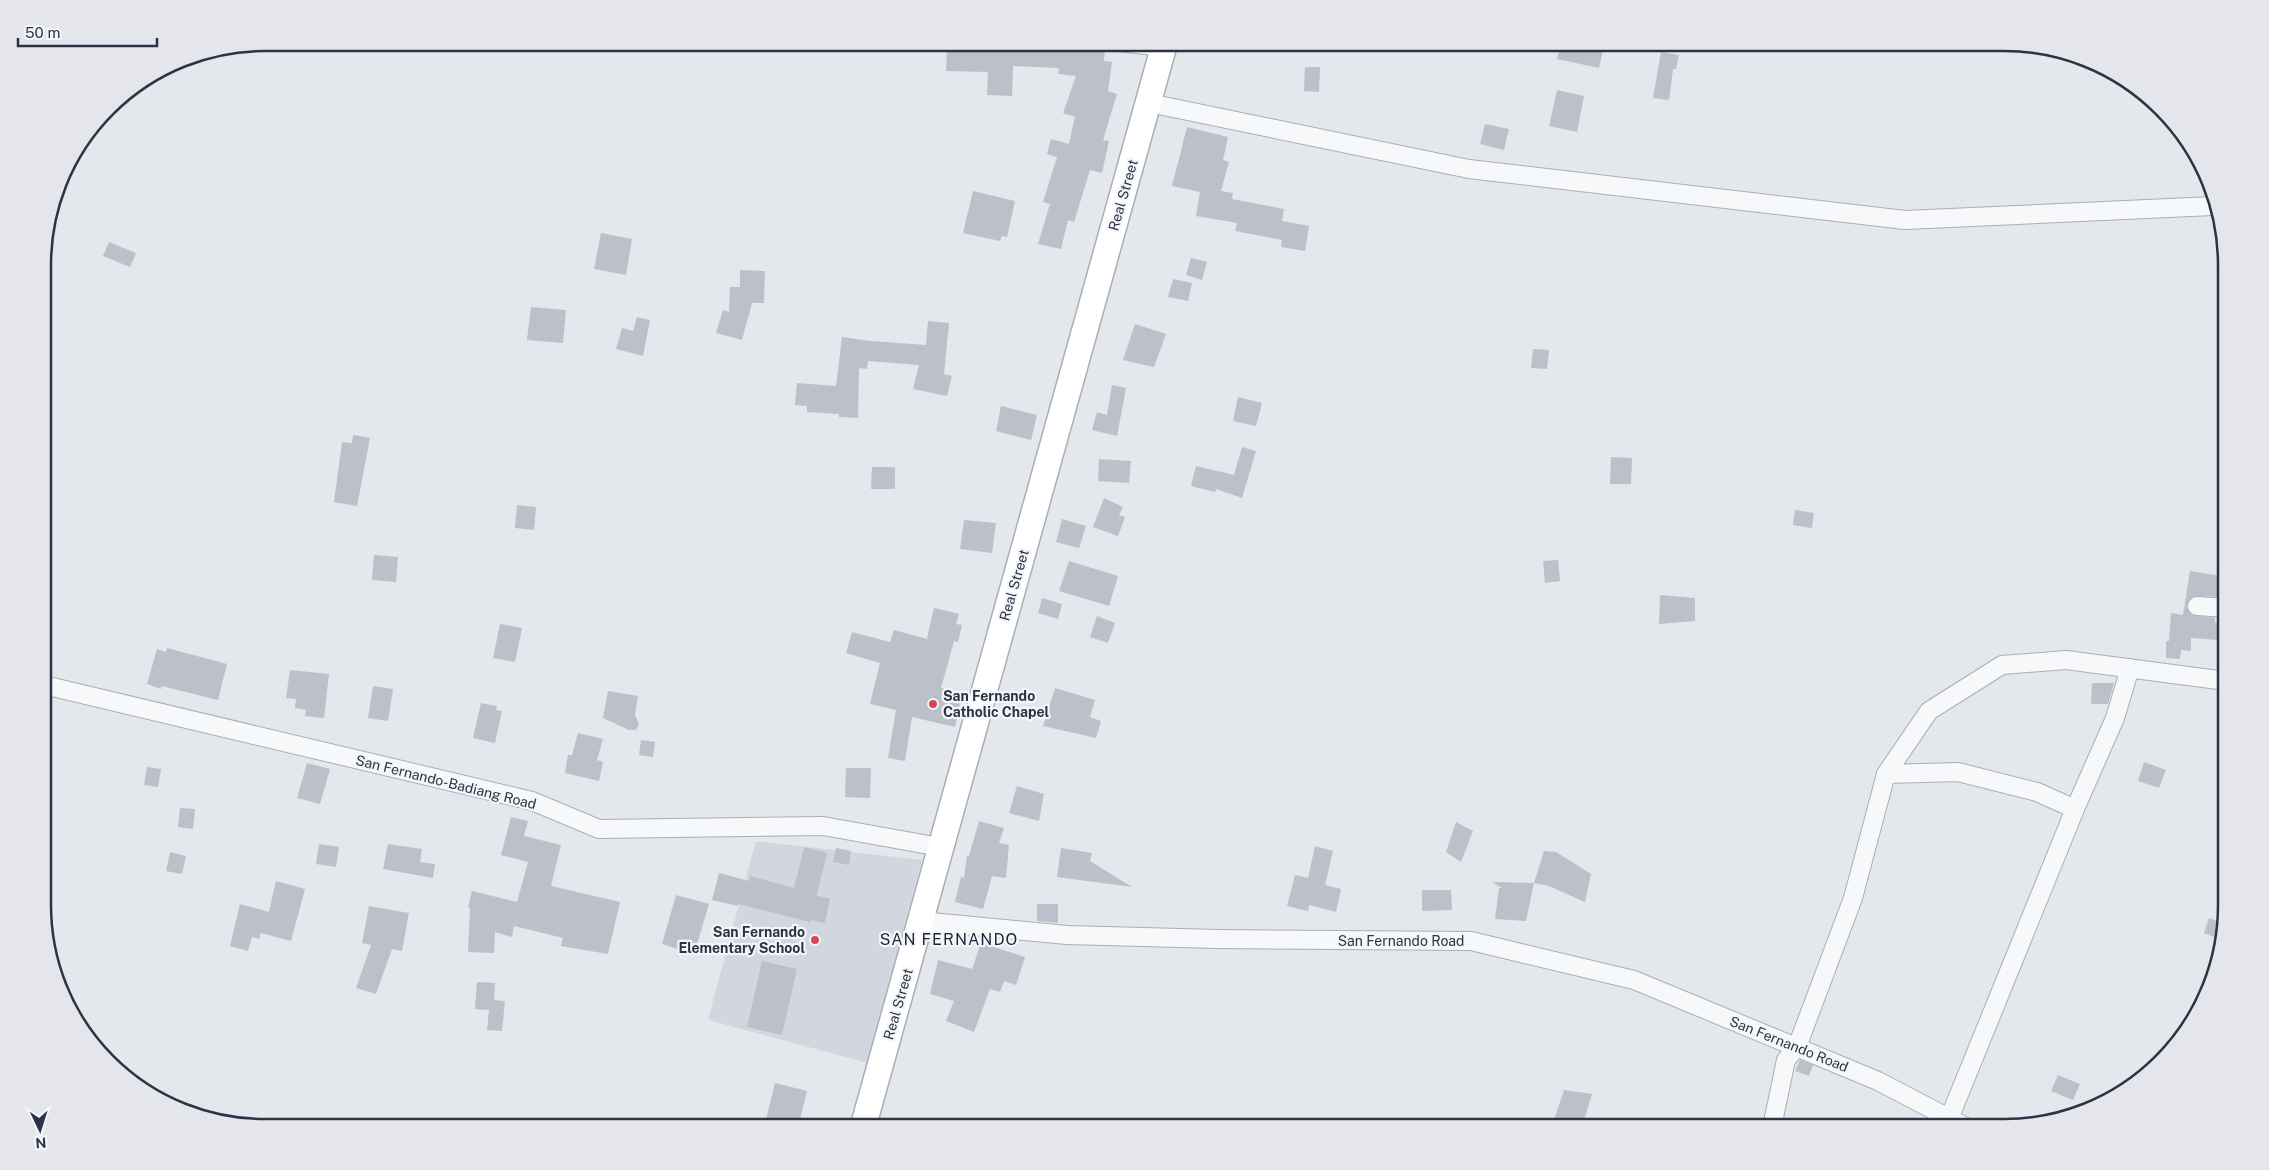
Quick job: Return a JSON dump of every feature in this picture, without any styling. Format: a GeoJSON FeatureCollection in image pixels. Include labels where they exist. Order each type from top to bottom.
{"type":"FeatureCollection","features":[{"type":"Feature","properties":{"kind":"main road","name":"Real Street"},"geometry":{"type":"LineString","coordinates":[[865,1119],[1162,51]]}},
{"type":"Feature","properties":{"kind":"street"},"geometry":{"type":"LineString","coordinates":[[1149,103],[1469,169],[1905,220],[2209,206]]}},
{"type":"Feature","properties":{"kind":"street"},"geometry":{"type":"LineString","coordinates":[[2197,606],[2218,607]]}},
{"type":"Feature","properties":{"kind":"street"},"geometry":{"type":"LineString","coordinates":[[1774,1119],[1786,1060],[1797,1047],[1853,898],[1886,774],[1929,711],[2002,665],[2066,660],[2218,680]]}},
{"type":"Feature","properties":{"kind":"street"},"geometry":{"type":"LineString","coordinates":[[1949,1119],[2075,809],[2115,718],[2130,668]]}},
{"type":"Feature","properties":{"kind":"street","name":"San Fernando-Badiang Road"},"geometry":{"type":"LineString","coordinates":[[51,687],[532,801],[599,829],[823,826],[940,847]]}},
{"type":"Feature","properties":{"kind":"street"},"geometry":{"type":"LineString","coordinates":[[1886,774],[1958,772],[2037,792],[2075,809]]}},
{"type":"Feature","properties":{"kind":"street","name":"San Fernando Road"},"geometry":{"type":"LineString","coordinates":[[921,921],[1067,935],[1218,939],[1471,941],[1634,980],[1878,1080],[1949,1119]]}},
{"type":"Feature","properties":{"kind":"shaded area","name":"San Fernando Elementary School"},"geometry":{"type":"Polygon","coordinates":[[[756,841],[922,860],[868,1063],[708,1020],[756,841]]]}},
{"type":"Feature","properties":{"kind":"building"},"geometry":{"type":"Polygon","coordinates":[[[947,51],[1105,51],[1104,61],[1112,62],[1108,91],[1117,94],[1103,140],[1109,141],[1102,173],[1090,170],[1074,222],[1068,220],[1061,249],[1038,244],[1050,204],[1043,202],[1057,157],[1047,154],[1051,139],[1069,144],[1075,117],[1063,113],[1076,76],[1058,74],[1059,68],[1013,66],[1012,96],[987,95],[988,72],[946,71],[947,51]]]}},
{"type":"Feature","properties":{"kind":"building"},"geometry":{"type":"Polygon","coordinates":[[[1559,51],[1603,51],[1599,68],[1557,59],[1559,51]]]}},
{"type":"Feature","properties":{"kind":"building"},"geometry":{"type":"Polygon","coordinates":[[[1661,52],[1679,55],[1676,69],[1673,69],[1669,100],[1653,98],[1661,52]]]}},
{"type":"Feature","properties":{"kind":"building"},"geometry":{"type":"Polygon","coordinates":[[[1305,67],[1320,67],[1319,92],[1304,91],[1305,67]]]}},
{"type":"Feature","properties":{"kind":"building"},"geometry":{"type":"Polygon","coordinates":[[[1557,90],[1584,96],[1577,132],[1549,126],[1557,90]]]}},
{"type":"Feature","properties":{"kind":"building"},"geometry":{"type":"Polygon","coordinates":[[[1485,124],[1509,129],[1504,150],[1480,144],[1485,124]]]}},
{"type":"Feature","properties":{"kind":"building"},"geometry":{"type":"Polygon","coordinates":[[[1187,127],[1228,137],[1223,160],[1229,162],[1221,191],[1233,193],[1232,199],[1284,209],[1282,221],[1309,226],[1305,251],[1281,247],[1282,240],[1235,231],[1237,223],[1196,216],[1200,192],[1172,186],[1187,127]]]}},
{"type":"Feature","properties":{"kind":"building"},"geometry":{"type":"Polygon","coordinates":[[[973,191],[1015,201],[1007,237],[1002,236],[1000,241],[963,233],[973,191]]]}},
{"type":"Feature","properties":{"kind":"building"},"geometry":{"type":"Polygon","coordinates":[[[601,233],[632,239],[626,275],[594,269],[601,233]]]}},
{"type":"Feature","properties":{"kind":"building"},"geometry":{"type":"Polygon","coordinates":[[[109,242],[136,253],[130,267],[103,256],[109,242]]]}},
{"type":"Feature","properties":{"kind":"building"},"geometry":{"type":"Polygon","coordinates":[[[1191,258],[1207,262],[1202,280],[1186,275],[1191,258]]]}},
{"type":"Feature","properties":{"kind":"building"},"geometry":{"type":"Polygon","coordinates":[[[740,270],[765,271],[764,303],[752,303],[742,340],[716,333],[723,310],[729,312],[730,287],[740,287],[740,270]]]}},
{"type":"Feature","properties":{"kind":"building"},"geometry":{"type":"Polygon","coordinates":[[[1173,279],[1192,283],[1188,301],[1168,297],[1173,279]]]}},
{"type":"Feature","properties":{"kind":"building"},"geometry":{"type":"Polygon","coordinates":[[[531,307],[566,310],[563,343],[527,340],[531,307]]]}},
{"type":"Feature","properties":{"kind":"building"},"geometry":{"type":"Polygon","coordinates":[[[637,317],[650,320],[643,356],[616,349],[622,328],[633,331],[637,317]]]}},
{"type":"Feature","properties":{"kind":"building"},"geometry":{"type":"Polygon","coordinates":[[[928,321],[949,323],[944,374],[952,376],[947,396],[913,389],[919,365],[868,361],[867,369],[859,368],[858,418],[839,417],[839,414],[807,412],[807,406],[795,405],[797,383],[836,386],[842,337],[926,345],[928,321]]]}},
{"type":"Feature","properties":{"kind":"building"},"geometry":{"type":"Polygon","coordinates":[[[1135,324],[1166,334],[1154,367],[1123,360],[1135,324]]]}},
{"type":"Feature","properties":{"kind":"building"},"geometry":{"type":"Polygon","coordinates":[[[1533,349],[1549,350],[1547,369],[1531,368],[1533,349]]]}},
{"type":"Feature","properties":{"kind":"building"},"geometry":{"type":"Polygon","coordinates":[[[1112,385],[1126,388],[1117,436],[1092,430],[1097,412],[1107,415],[1112,385]]]}},
{"type":"Feature","properties":{"kind":"building"},"geometry":{"type":"Polygon","coordinates":[[[1238,397],[1262,403],[1256,426],[1233,421],[1238,397]]]}},
{"type":"Feature","properties":{"kind":"building"},"geometry":{"type":"Polygon","coordinates":[[[1001,406],[1037,415],[1031,440],[996,431],[1001,406]]]}},
{"type":"Feature","properties":{"kind":"building"},"geometry":{"type":"Polygon","coordinates":[[[353,435],[370,438],[357,506],[334,502],[342,442],[352,443],[353,435]]]}},
{"type":"Feature","properties":{"kind":"building"},"geometry":{"type":"Polygon","coordinates":[[[1242,447],[1256,451],[1242,498],[1216,489],[1215,492],[1191,486],[1196,466],[1234,475],[1242,447]]]}},
{"type":"Feature","properties":{"kind":"building"},"geometry":{"type":"Polygon","coordinates":[[[1611,457],[1632,458],[1631,484],[1610,484],[1611,457]]]}},
{"type":"Feature","properties":{"kind":"building"},"geometry":{"type":"Polygon","coordinates":[[[1099,459],[1131,461],[1129,483],[1098,481],[1099,459]]]}},
{"type":"Feature","properties":{"kind":"building"},"geometry":{"type":"Polygon","coordinates":[[[872,467],[895,467],[895,489],[871,489],[872,467]]]}},
{"type":"Feature","properties":{"kind":"building"},"geometry":{"type":"Polygon","coordinates":[[[1104,498],[1123,507],[1119,515],[1125,517],[1118,536],[1093,527],[1104,498]]]}},
{"type":"Feature","properties":{"kind":"building"},"geometry":{"type":"Polygon","coordinates":[[[517,505],[536,507],[534,530],[515,528],[517,505]]]}},
{"type":"Feature","properties":{"kind":"building"},"geometry":{"type":"Polygon","coordinates":[[[1795,510],[1814,513],[1812,528],[1793,525],[1795,510]]]}},
{"type":"Feature","properties":{"kind":"building"},"geometry":{"type":"Polygon","coordinates":[[[1062,519],[1086,526],[1079,548],[1056,542],[1062,519]]]}},
{"type":"Feature","properties":{"kind":"building"},"geometry":{"type":"Polygon","coordinates":[[[964,520],[996,523],[992,553],[960,549],[964,520]]]}},
{"type":"Feature","properties":{"kind":"building"},"geometry":{"type":"Polygon","coordinates":[[[374,555],[398,557],[396,582],[372,580],[374,555]]]}},
{"type":"Feature","properties":{"kind":"building"},"geometry":{"type":"Polygon","coordinates":[[[1558,560],[1560,581],[1545,583],[1543,561],[1558,560]]]}},
{"type":"Feature","properties":{"kind":"building"},"geometry":{"type":"Polygon","coordinates":[[[1069,561],[1118,576],[1109,606],[1059,591],[1069,561]]]}},
{"type":"Feature","properties":{"kind":"building"},"geometry":{"type":"Polygon","coordinates":[[[2190,571],[2218,575],[2218,597],[2193,596],[2186,606],[2192,615],[2215,618],[2215,623],[2218,624],[2218,640],[2191,638],[2191,651],[2181,650],[2180,659],[2166,658],[2166,641],[2169,641],[2171,613],[2183,615],[2190,571]]]}},
{"type":"Feature","properties":{"kind":"building"},"geometry":{"type":"Polygon","coordinates":[[[1660,595],[1695,598],[1695,621],[1659,624],[1660,595]]]}},
{"type":"Feature","properties":{"kind":"building"},"geometry":{"type":"Polygon","coordinates":[[[1042,598],[1062,604],[1058,619],[1038,613],[1042,598]]]}},
{"type":"Feature","properties":{"kind":"building"},"geometry":{"type":"Polygon","coordinates":[[[934,608],[959,614],[956,624],[962,625],[958,642],[954,641],[941,688],[962,693],[955,727],[912,717],[905,761],[888,758],[896,710],[870,704],[880,663],[846,653],[852,632],[890,642],[894,630],[927,639],[934,608]]]}},
{"type":"Feature","properties":{"kind":"building"},"geometry":{"type":"Polygon","coordinates":[[[1097,616],[1115,623],[1108,643],[1090,637],[1097,616]]]}},
{"type":"Feature","properties":{"kind":"building"},"geometry":{"type":"Polygon","coordinates":[[[500,624],[522,628],[515,662],[493,658],[500,624]]]}},
{"type":"Feature","properties":{"kind":"building"},"geometry":{"type":"Polygon","coordinates":[[[167,648],[227,664],[218,700],[162,686],[161,689],[147,684],[157,649],[166,652],[167,648]]]}},
{"type":"Feature","properties":{"kind":"building"},"geometry":{"type":"Polygon","coordinates":[[[290,670],[329,674],[324,718],[305,716],[306,710],[295,708],[296,699],[286,698],[290,670]]]}},
{"type":"Feature","properties":{"kind":"building"},"geometry":{"type":"Polygon","coordinates":[[[2092,683],[2114,683],[2108,704],[2091,704],[2092,683]]]}},
{"type":"Feature","properties":{"kind":"building"},"geometry":{"type":"Polygon","coordinates":[[[373,686],[393,689],[388,721],[368,718],[373,686]]]}},
{"type":"Feature","properties":{"kind":"building"},"geometry":{"type":"Polygon","coordinates":[[[1055,688],[1095,700],[1090,717],[1101,721],[1096,738],[1043,726],[1055,688]]]}},
{"type":"Feature","properties":{"kind":"building"},"geometry":{"type":"Polygon","coordinates":[[[608,691],[638,696],[635,715],[639,724],[636,730],[629,730],[603,718],[608,691]]]}},
{"type":"Feature","properties":{"kind":"building"},"geometry":{"type":"Polygon","coordinates":[[[481,703],[497,706],[496,710],[502,711],[495,743],[473,738],[481,703]]]}},
{"type":"Feature","properties":{"kind":"building"},"geometry":{"type":"Polygon","coordinates":[[[578,733],[603,739],[597,760],[603,762],[599,781],[565,773],[568,755],[572,755],[578,733]]]}},
{"type":"Feature","properties":{"kind":"building"},"geometry":{"type":"Polygon","coordinates":[[[641,740],[655,742],[653,757],[639,755],[641,740]]]}},
{"type":"Feature","properties":{"kind":"building"},"geometry":{"type":"Polygon","coordinates":[[[2144,762],[2166,770],[2159,788],[2138,781],[2144,762]]]}},
{"type":"Feature","properties":{"kind":"building"},"geometry":{"type":"Polygon","coordinates":[[[307,763],[330,769],[320,804],[297,798],[307,763]]]}},
{"type":"Feature","properties":{"kind":"building"},"geometry":{"type":"Polygon","coordinates":[[[147,767],[161,769],[158,787],[144,785],[147,767]]]}},
{"type":"Feature","properties":{"kind":"building"},"geometry":{"type":"Polygon","coordinates":[[[846,768],[871,768],[870,798],[845,797],[846,768]]]}},
{"type":"Feature","properties":{"kind":"building"},"geometry":{"type":"Polygon","coordinates":[[[1017,786],[1044,794],[1039,821],[1009,813],[1017,786]]]}},
{"type":"Feature","properties":{"kind":"building"},"geometry":{"type":"Polygon","coordinates":[[[180,808],[195,809],[193,829],[178,827],[180,808]]]}},
{"type":"Feature","properties":{"kind":"building"},"geometry":{"type":"Polygon","coordinates":[[[511,817],[528,821],[524,836],[561,845],[551,886],[620,902],[608,954],[561,946],[563,938],[514,926],[512,937],[495,932],[494,953],[468,952],[470,908],[468,907],[472,891],[517,902],[528,862],[501,855],[511,817]]]}},
{"type":"Feature","properties":{"kind":"building"},"geometry":{"type":"Polygon","coordinates":[[[979,821],[1004,828],[999,843],[1009,845],[1006,878],[992,876],[983,909],[955,902],[961,877],[964,878],[967,856],[969,856],[979,821]]]}},
{"type":"Feature","properties":{"kind":"building"},"geometry":{"type":"Polygon","coordinates":[[[1456,822],[1473,831],[1461,862],[1446,852],[1456,822]]]}},
{"type":"Feature","properties":{"kind":"building"},"geometry":{"type":"Polygon","coordinates":[[[319,844],[339,847],[336,867],[316,864],[319,844]]]}},
{"type":"Feature","properties":{"kind":"building"},"geometry":{"type":"Polygon","coordinates":[[[388,844],[422,849],[420,862],[435,864],[433,878],[383,869],[388,844]]]}},
{"type":"Feature","properties":{"kind":"building"},"geometry":{"type":"Polygon","coordinates":[[[1315,846],[1333,851],[1325,885],[1341,889],[1336,912],[1309,905],[1308,911],[1287,906],[1295,875],[1308,878],[1315,846]]]}},
{"type":"Feature","properties":{"kind":"building"},"geometry":{"type":"Polygon","coordinates":[[[804,847],[827,853],[817,894],[817,896],[830,898],[825,923],[811,920],[810,922],[738,904],[738,906],[712,900],[719,873],[749,881],[750,876],[794,888],[804,847]]]}},
{"type":"Feature","properties":{"kind":"building"},"geometry":{"type":"Polygon","coordinates":[[[836,848],[851,851],[849,865],[833,862],[836,848]]]}},
{"type":"Feature","properties":{"kind":"building"},"geometry":{"type":"Polygon","coordinates":[[[1061,848],[1092,853],[1090,861],[1132,887],[1057,877],[1061,848]]]}},
{"type":"Feature","properties":{"kind":"building"},"geometry":{"type":"Polygon","coordinates":[[[1544,851],[1556,852],[1591,874],[1585,902],[1549,886],[1534,883],[1544,851]]]}},
{"type":"Feature","properties":{"kind":"building"},"geometry":{"type":"Polygon","coordinates":[[[170,852],[186,856],[182,874],[166,871],[170,852]]]}},
{"type":"Feature","properties":{"kind":"building"},"geometry":{"type":"Polygon","coordinates":[[[276,881],[305,889],[291,941],[261,933],[259,939],[252,937],[248,951],[230,946],[240,904],[269,912],[276,881]]]}},
{"type":"Feature","properties":{"kind":"building"},"geometry":{"type":"Polygon","coordinates":[[[1492,882],[1534,883],[1526,921],[1495,919],[1499,888],[1502,888],[1492,882]]]}},
{"type":"Feature","properties":{"kind":"building"},"geometry":{"type":"Polygon","coordinates":[[[1422,890],[1451,890],[1452,910],[1422,911],[1422,890]]]}},
{"type":"Feature","properties":{"kind":"building"},"geometry":{"type":"Polygon","coordinates":[[[676,895],[709,904],[694,954],[662,944],[676,895]]]}},
{"type":"Feature","properties":{"kind":"building"},"geometry":{"type":"Polygon","coordinates":[[[1037,904],[1058,904],[1058,923],[1037,921],[1037,904]]]}},
{"type":"Feature","properties":{"kind":"building"},"geometry":{"type":"Polygon","coordinates":[[[369,906],[409,913],[402,951],[392,949],[376,994],[356,988],[371,945],[362,943],[369,906]]]}},
{"type":"Feature","properties":{"kind":"building"},"geometry":{"type":"Polygon","coordinates":[[[2209,918],[2217,921],[2215,938],[2204,933],[2209,918]]]}},
{"type":"Feature","properties":{"kind":"building"},"geometry":{"type":"Polygon","coordinates":[[[981,943],[1025,957],[1016,985],[1004,981],[1000,992],[990,989],[974,1032],[946,1021],[954,1001],[930,994],[938,960],[972,969],[981,943]]]}},
{"type":"Feature","properties":{"kind":"building"},"geometry":{"type":"Polygon","coordinates":[[[762,961],[797,969],[782,1035],[747,1027],[762,961]]]}},
{"type":"Feature","properties":{"kind":"building"},"geometry":{"type":"Polygon","coordinates":[[[477,982],[495,983],[494,1000],[505,1001],[502,1031],[487,1030],[489,1010],[475,1009],[477,982]]]}},
{"type":"Feature","properties":{"kind":"building"},"geometry":{"type":"Polygon","coordinates":[[[1800,1060],[1813,1065],[1809,1076],[1795,1071],[1800,1060]]]}},
{"type":"Feature","properties":{"kind":"building"},"geometry":{"type":"Polygon","coordinates":[[[2058,1075],[2080,1084],[2073,1100],[2051,1091],[2058,1075]]]}},
{"type":"Feature","properties":{"kind":"building"},"geometry":{"type":"Polygon","coordinates":[[[775,1083],[807,1091],[800,1119],[766,1119],[775,1083]]]}},
{"type":"Feature","properties":{"kind":"building"},"geometry":{"type":"Polygon","coordinates":[[[1564,1090],[1592,1094],[1584,1119],[1554,1119],[1564,1090]]]}},
{"type":"Feature","properties":{"kind":"place","name":"San Fernando Catholic Chapel"},"geometry":{"type":"Point","coordinates":[933,704]}},
{"type":"Feature","properties":{"kind":"place","name":"San Fernando Elementary School"},"geometry":{"type":"Point","coordinates":[815,940]}},
{"type":"Feature","properties":{"kind":"district","name":"SAN FERNANDO"},"geometry":{"type":"Point","coordinates":[949,939]}}]}
